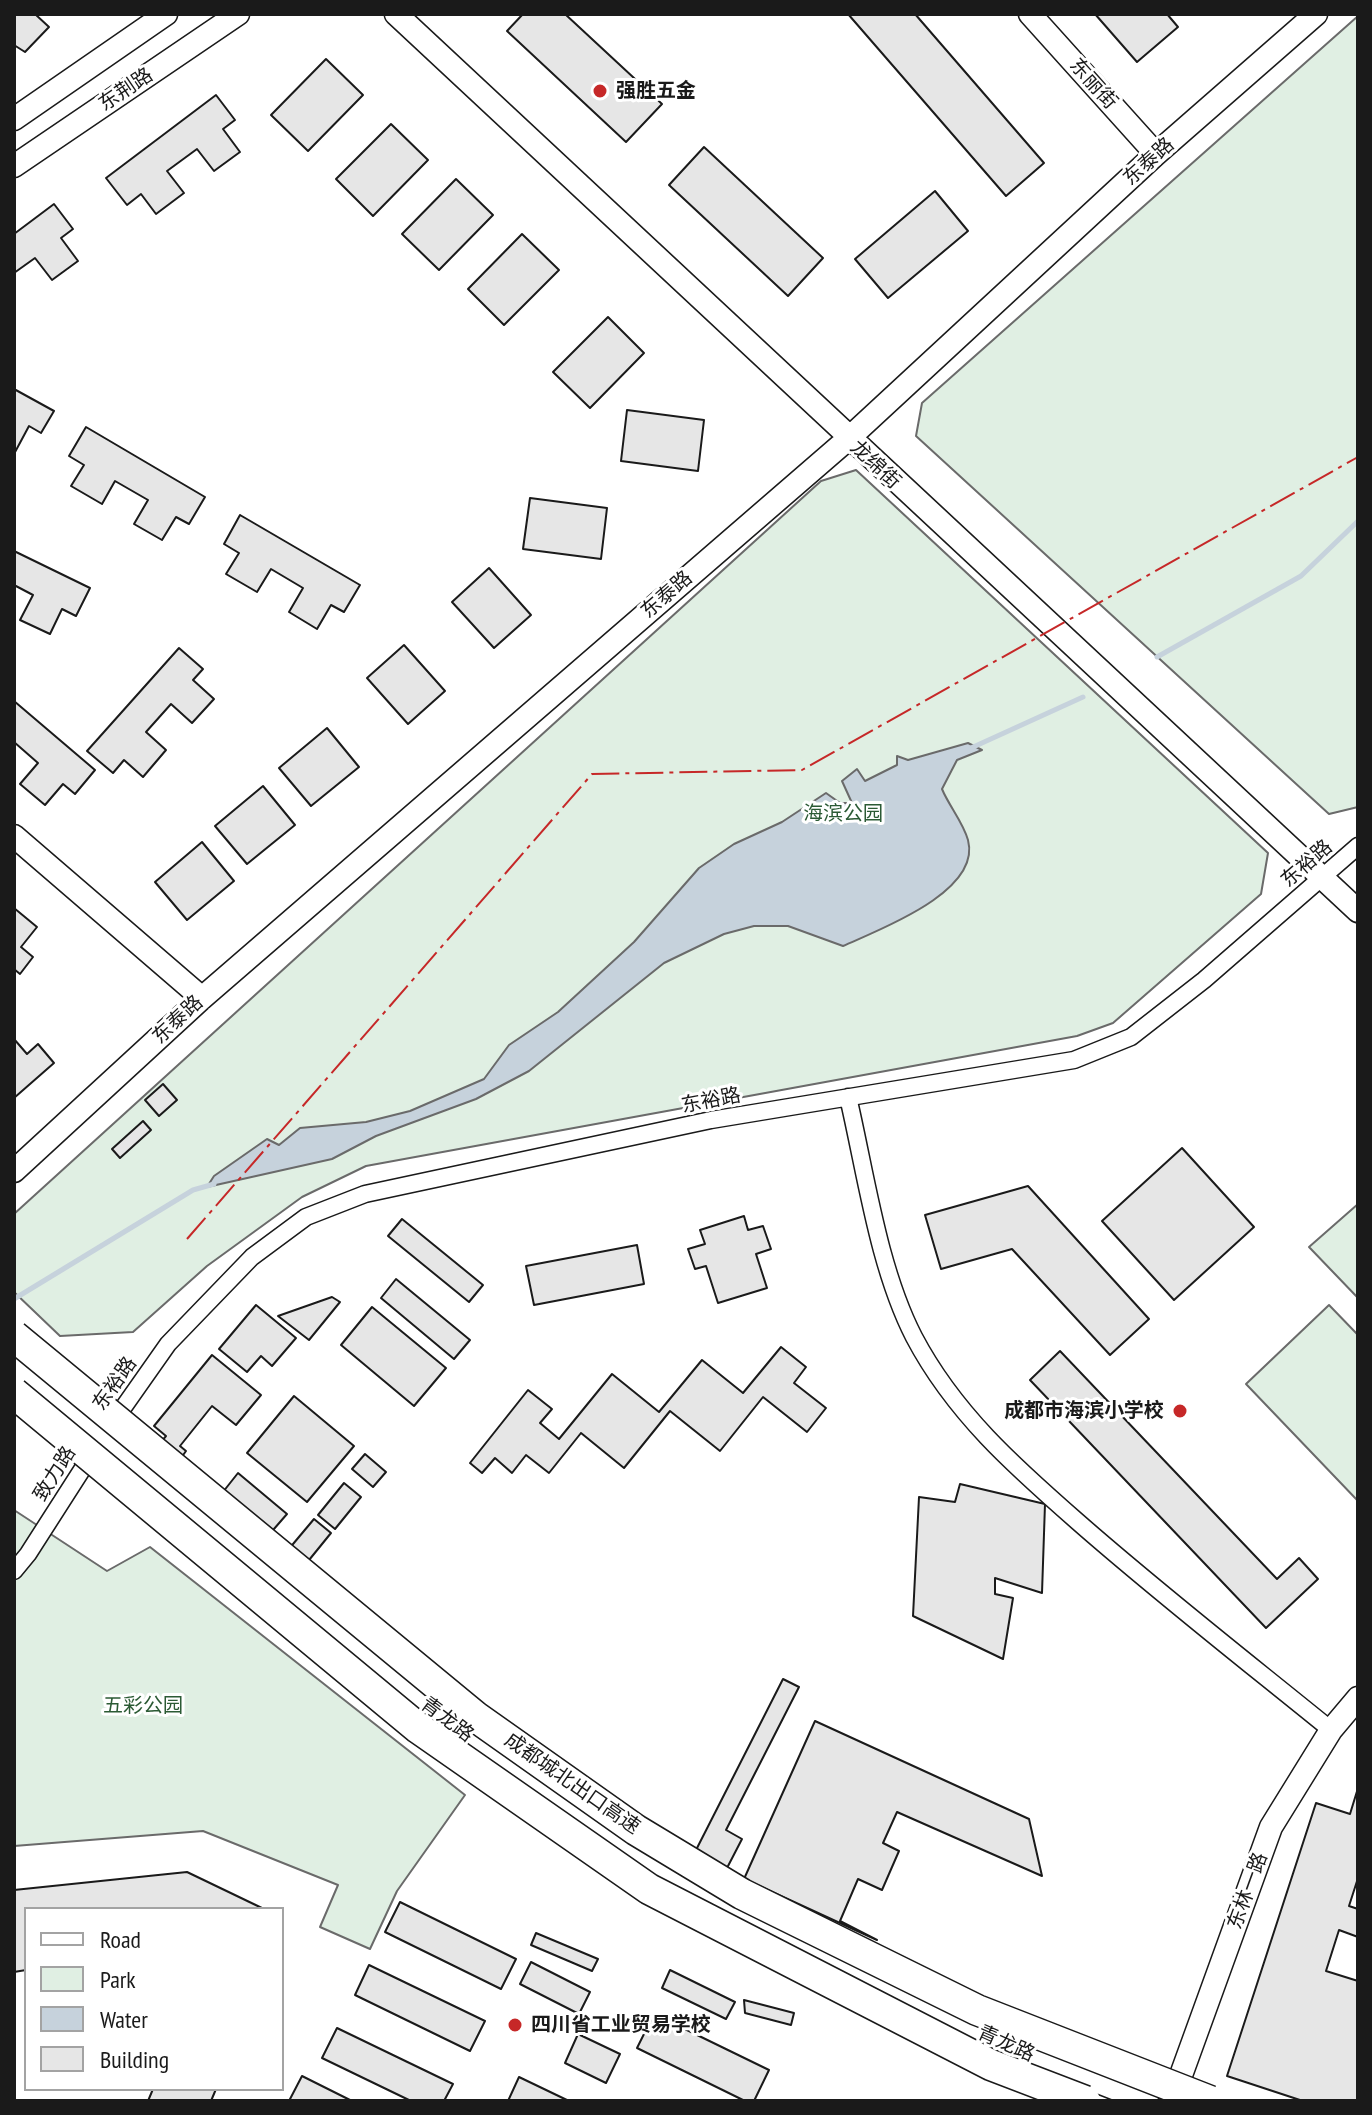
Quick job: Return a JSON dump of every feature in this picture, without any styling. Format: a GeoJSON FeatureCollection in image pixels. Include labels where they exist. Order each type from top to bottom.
{"type":"FeatureCollection","features":[{"type":"Feature","properties":{"kind":"highway","name":"成都城北出口高速"},"geometry":{"type":"LineString","coordinates":[[14,1336],[476,1717],[636,1830],[742,1894],[977,2010],[1210,2101]]}},
{"type":"Feature","properties":{"kind":"highway","name":"成都城北出口高速"},"geometry":{"type":"LineString","coordinates":[[14,1393],[418,1728],[649,1889],[991,2065],[1085,2101]]}},
{"type":"Feature","properties":{"kind":"street","name":"东荆路"},"geometry":{"type":"LineString","coordinates":[[14,119],[166,14]]}},
{"type":"Feature","properties":{"kind":"street","name":"东荆路"},"geometry":{"type":"LineString","coordinates":[[14,166],[238,14]]}},
{"type":"Feature","properties":{"kind":"street","name":"龙绵街"},"geometry":{"type":"LineString","coordinates":[[396,14],[848,439],[1358,911]]}},
{"type":"Feature","properties":{"kind":"street","name":"东丽街"},"geometry":{"type":"LineString","coordinates":[[1030,14],[1156,154]]}},
{"type":"Feature","properties":{"kind":"street","name":"东泰路"},"geometry":{"type":"LineString","coordinates":[[14,1171],[202,998],[848,439],[1156,154],[1316,14]]}},
{"type":"Feature","properties":{"kind":"street"},"geometry":{"type":"LineString","coordinates":[[14,836],[202,998]]}},
{"type":"Feature","properties":{"kind":"street","name":"东裕路"},"geometry":{"type":"LineString","coordinates":[[102,1437],[168,1344],[252,1257],[306,1217],[365,1194],[711,1120],[1074,1060],[1131,1037],[1358,846]]}},
{"type":"Feature","properties":{"kind":"street"},"geometry":{"type":"LineString","coordinates":[[848,1097],[893,1284],[913,1335],[949,1396],[993,1447],[1124,1563],[1331,1730]]}},
{"type":"Feature","properties":{"kind":"street","name":"青龙路"},"geometry":{"type":"LineString","coordinates":[[14,1365],[448,1723],[645,1861],[847,1970],[1017,2050],[1147,2101]]}},
{"type":"Feature","properties":{"kind":"street","name":"致力路"},"geometry":{"type":"LineString","coordinates":[[14,1571],[102,1437]]}},
{"type":"Feature","properties":{"kind":"street","name":"东林一路"},"geometry":{"type":"LineString","coordinates":[[1172,2101],[1271,1827],[1331,1730],[1358,1698]]}},
{"type":"Feature","properties":{"kind":"green space"},"geometry":{"type":"Polygon","coordinates":[[[1358,16],[1358,807],[1329,814],[916,436],[922,403],[1358,16]]]}},
{"type":"Feature","properties":{"kind":"green space","name":"海滨公园"},"geometry":{"type":"Polygon","coordinates":[[[856,470],[1268,853],[1261,894],[1113,1023],[1077,1036],[366,1166],[302,1197],[207,1266],[133,1332],[60,1336],[14,1292],[14,1214],[821,481],[856,470]]]}},
{"type":"Feature","properties":{"kind":"green space"},"geometry":{"type":"Polygon","coordinates":[[[1358,1204],[1358,1298],[1309,1247],[1358,1204]]]}},
{"type":"Feature","properties":{"kind":"green space"},"geometry":{"type":"Polygon","coordinates":[[[1329,1305],[1358,1335],[1358,1501],[1246,1384],[1329,1305]]]}},
{"type":"Feature","properties":{"kind":"green space","name":"五彩公园"},"geometry":{"type":"Polygon","coordinates":[[[14,1510],[107,1571],[150,1547],[465,1795],[397,1891],[370,1949],[320,1927],[338,1885],[203,1831],[14,1846],[14,1510]]]}},
{"type":"Feature","properties":{"kind":"water"},"geometry":{"type":"Polygon","coordinates":[[[968,743],[982,750],[957,760],[942,789],[966,833],[968,859],[959,876],[944,892],[902,919],[843,946],[788,926],[754,926],[724,934],[664,963],[529,1071],[476,1099],[376,1136],[332,1159],[207,1187],[214,1176],[267,1139],[279,1145],[300,1128],[366,1122],[410,1111],[484,1079],[509,1045],[558,1012],[634,942],[699,868],[734,844],[782,822],[826,793],[840,803],[852,803],[842,781],[857,769],[865,781],[897,765],[897,756],[908,760],[968,743]]]}},
{"type":"Feature","properties":{"kind":"building"},"geometry":{"type":"Polygon","coordinates":[[[14,14],[35,14],[49,27],[25,52],[14,45],[14,14]]]}},
{"type":"Feature","properties":{"kind":"building"},"geometry":{"type":"Polygon","coordinates":[[[523,14],[565,14],[662,104],[626,142],[507,31],[523,14]]]}},
{"type":"Feature","properties":{"kind":"building"},"geometry":{"type":"Polygon","coordinates":[[[848,14],[915,14],[1044,163],[1006,196],[848,14]]]}},
{"type":"Feature","properties":{"kind":"building"},"geometry":{"type":"Polygon","coordinates":[[[1095,14],[1167,14],[1178,27],[1137,62],[1095,14]]]}},
{"type":"Feature","properties":{"kind":"building"},"geometry":{"type":"Polygon","coordinates":[[[326,59],[363,95],[308,151],[271,115],[326,59]]]}},
{"type":"Feature","properties":{"kind":"building"},"geometry":{"type":"Polygon","coordinates":[[[216,95],[235,120],[223,129],[240,152],[214,171],[197,149],[167,171],[184,193],[156,214],[141,194],[127,205],[106,178],[216,95]]]}},
{"type":"Feature","properties":{"kind":"building"},"geometry":{"type":"Polygon","coordinates":[[[391,124],[428,160],[373,216],[336,179],[391,124]]]}},
{"type":"Feature","properties":{"kind":"building"},"geometry":{"type":"Polygon","coordinates":[[[704,147],[823,258],[788,296],[669,185],[704,147]]]}},
{"type":"Feature","properties":{"kind":"building"},"geometry":{"type":"Polygon","coordinates":[[[456,179],[493,215],[439,270],[402,234],[456,179]]]}},
{"type":"Feature","properties":{"kind":"building"},"geometry":{"type":"Polygon","coordinates":[[[935,191],[968,231],[888,298],[855,259],[935,191]]]}},
{"type":"Feature","properties":{"kind":"building"},"geometry":{"type":"Polygon","coordinates":[[[54,204],[73,229],[61,238],[78,261],[52,280],[35,258],[14,273],[14,234],[54,204]]]}},
{"type":"Feature","properties":{"kind":"building"},"geometry":{"type":"Polygon","coordinates":[[[522,234],[559,270],[504,325],[468,289],[522,234]]]}},
{"type":"Feature","properties":{"kind":"building"},"geometry":{"type":"Polygon","coordinates":[[[608,317],[644,353],[590,408],[553,372],[608,317]]]}},
{"type":"Feature","properties":{"kind":"building"},"geometry":{"type":"Polygon","coordinates":[[[14,389],[54,411],[41,433],[29,426],[14,454],[14,389]]]}},
{"type":"Feature","properties":{"kind":"building"},"geometry":{"type":"Polygon","coordinates":[[[627,410],[704,420],[698,471],[621,461],[627,410]]]}},
{"type":"Feature","properties":{"kind":"building"},"geometry":{"type":"Polygon","coordinates":[[[86,427],[205,497],[189,524],[176,517],[162,540],[134,524],[148,500],[115,481],[102,504],[71,486],[84,465],[69,456],[86,427]]]}},
{"type":"Feature","properties":{"kind":"building"},"geometry":{"type":"Polygon","coordinates":[[[530,498],[607,508],[601,559],[523,549],[530,498]]]}},
{"type":"Feature","properties":{"kind":"building"},"geometry":{"type":"Polygon","coordinates":[[[240,515],[360,585],[344,612],[331,605],[317,629],[289,612],[303,588],[271,569],[257,592],[226,574],[239,553],[224,544],[240,515]]]}},
{"type":"Feature","properties":{"kind":"building"},"geometry":{"type":"Polygon","coordinates":[[[14,551],[90,588],[76,616],[62,609],[50,634],[20,620],[33,595],[14,585],[14,551]]]}},
{"type":"Feature","properties":{"kind":"building"},"geometry":{"type":"Polygon","coordinates":[[[489,568],[531,615],[494,648],[452,602],[489,568]]]}},
{"type":"Feature","properties":{"kind":"building"},"geometry":{"type":"Polygon","coordinates":[[[404,645],[445,691],[408,724],[367,678],[404,645]]]}},
{"type":"Feature","properties":{"kind":"building"},"geometry":{"type":"Polygon","coordinates":[[[179,648],[203,669],[193,680],[214,699],[192,723],[171,704],[146,732],[166,750],[143,777],[124,760],[113,773],[87,751],[179,648]]]}},
{"type":"Feature","properties":{"kind":"building"},"geometry":{"type":"Polygon","coordinates":[[[14,701],[95,770],[75,794],[63,784],[45,805],[20,784],[38,763],[14,742],[14,701]]]}},
{"type":"Feature","properties":{"kind":"building"},"geometry":{"type":"Polygon","coordinates":[[[327,728],[359,767],[311,806],[279,768],[327,728]]]}},
{"type":"Feature","properties":{"kind":"building"},"geometry":{"type":"Polygon","coordinates":[[[263,786],[295,825],[247,864],[215,826],[263,786]]]}},
{"type":"Feature","properties":{"kind":"building"},"geometry":{"type":"Polygon","coordinates":[[[202,842],[234,881],[187,920],[155,882],[202,842]]]}},
{"type":"Feature","properties":{"kind":"building"},"geometry":{"type":"Polygon","coordinates":[[[14,908],[37,927],[21,947],[33,957],[20,974],[14,969],[14,908]]]}},
{"type":"Feature","properties":{"kind":"building"},"geometry":{"type":"Polygon","coordinates":[[[14,1039],[27,1054],[38,1044],[54,1063],[14,1098],[14,1039]]]}},
{"type":"Feature","properties":{"kind":"building"},"geometry":{"type":"Polygon","coordinates":[[[163,1084],[177,1100],[159,1116],[145,1100],[163,1084]]]}},
{"type":"Feature","properties":{"kind":"building"},"geometry":{"type":"Polygon","coordinates":[[[143,1121],[151,1130],[120,1158],[112,1149],[143,1121]]]}},
{"type":"Feature","properties":{"kind":"building"},"geometry":{"type":"Polygon","coordinates":[[[1182,1148],[1254,1227],[1174,1300],[1102,1221],[1182,1148]]]}},
{"type":"Feature","properties":{"kind":"building"},"geometry":{"type":"Polygon","coordinates":[[[1028,1186],[1149,1319],[1110,1355],[1012,1249],[941,1269],[925,1215],[1028,1186]]]}},
{"type":"Feature","properties":{"kind":"building"},"geometry":{"type":"Polygon","coordinates":[[[744,1216],[748,1230],[763,1226],[771,1249],[756,1254],[767,1288],[718,1303],[706,1266],[695,1269],[688,1249],[705,1244],[700,1230],[744,1216]]]}},
{"type":"Feature","properties":{"kind":"building"},"geometry":{"type":"Polygon","coordinates":[[[402,1219],[483,1285],[469,1302],[388,1236],[402,1219]]]}},
{"type":"Feature","properties":{"kind":"building"},"geometry":{"type":"Polygon","coordinates":[[[637,1245],[644,1284],[534,1305],[526,1266],[637,1245]]]}},
{"type":"Feature","properties":{"kind":"building"},"geometry":{"type":"Polygon","coordinates":[[[396,1279],[470,1340],[454,1359],[381,1298],[396,1279]]]}},
{"type":"Feature","properties":{"kind":"building"},"geometry":{"type":"Polygon","coordinates":[[[332,1297],[340,1302],[309,1340],[278,1316],[332,1297]]]}},
{"type":"Feature","properties":{"kind":"building"},"geometry":{"type":"Polygon","coordinates":[[[256,1305],[296,1338],[272,1366],[261,1356],[247,1372],[219,1349],[256,1305]]]}},
{"type":"Feature","properties":{"kind":"building"},"geometry":{"type":"Polygon","coordinates":[[[372,1307],[446,1368],[414,1406],[341,1345],[372,1307]]]}},
{"type":"Feature","properties":{"kind":"building"},"geometry":{"type":"Polygon","coordinates":[[[781,1347],[806,1367],[794,1383],[826,1408],[807,1432],[763,1397],[720,1451],[670,1411],[624,1468],[581,1433],[549,1473],[526,1455],[512,1473],[495,1458],[482,1473],[470,1463],[528,1390],[552,1409],[540,1423],[559,1439],[612,1374],[659,1412],[702,1360],[743,1393],[781,1347]]]}},
{"type":"Feature","properties":{"kind":"building"},"geometry":{"type":"Polygon","coordinates":[[[1060,1351],[1277,1579],[1299,1558],[1318,1579],[1266,1628],[1030,1380],[1060,1351]]]}},
{"type":"Feature","properties":{"kind":"building"},"geometry":{"type":"Polygon","coordinates":[[[212,1355],[261,1395],[236,1425],[212,1406],[180,1446],[186,1451],[181,1458],[161,1442],[166,1436],[154,1426],[212,1355]]]}},
{"type":"Feature","properties":{"kind":"building"},"geometry":{"type":"Polygon","coordinates":[[[294,1396],[354,1446],[307,1502],[247,1453],[294,1396]]]}},
{"type":"Feature","properties":{"kind":"building"},"geometry":{"type":"Polygon","coordinates":[[[365,1454],[386,1472],[373,1487],[352,1469],[365,1454]]]}},
{"type":"Feature","properties":{"kind":"building"},"geometry":{"type":"Polygon","coordinates":[[[238,1473],[287,1514],[267,1537],[219,1497],[238,1473]]]}},
{"type":"Feature","properties":{"kind":"building"},"geometry":{"type":"Polygon","coordinates":[[[344,1483],[361,1497],[335,1529],[318,1515],[344,1483]]]}},
{"type":"Feature","properties":{"kind":"building"},"geometry":{"type":"Polygon","coordinates":[[[960,1484],[1045,1504],[1042,1593],[995,1578],[995,1594],[1013,1598],[1003,1659],[913,1616],[919,1497],[955,1502],[960,1484]]]}},
{"type":"Feature","properties":{"kind":"building"},"geometry":{"type":"Polygon","coordinates":[[[314,1519],[331,1533],[305,1565],[288,1550],[314,1519]]]}},
{"type":"Feature","properties":{"kind":"building"},"geometry":{"type":"Polygon","coordinates":[[[783,1679],[799,1687],[726,1830],[742,1839],[727,1868],[695,1852],[783,1679]]]}},
{"type":"Feature","properties":{"kind":"building"},"geometry":{"type":"Polygon","coordinates":[[[815,1721],[1029,1819],[1042,1876],[897,1812],[883,1843],[899,1851],[882,1890],[858,1879],[840,1921],[877,1940],[744,1879],[815,1721]]]}},
{"type":"Feature","properties":{"kind":"building"},"geometry":{"type":"Polygon","coordinates":[[[1358,1788],[1358,1878],[1349,1906],[1358,1909],[1358,1937],[1339,1930],[1326,1971],[1358,1981],[1358,2101],[1303,2101],[1227,2076],[1316,1803],[1350,1814],[1358,1788]]]}},
{"type":"Feature","properties":{"kind":"building"},"geometry":{"type":"Polygon","coordinates":[[[187,1872],[260,1907],[24,1907],[24,1970],[14,1972],[14,1890],[187,1872]]]}},
{"type":"Feature","properties":{"kind":"building"},"geometry":{"type":"Polygon","coordinates":[[[400,1902],[516,1959],[501,1989],[385,1932],[400,1902]]]}},
{"type":"Feature","properties":{"kind":"building"},"geometry":{"type":"Polygon","coordinates":[[[536,1933],[598,1959],[592,1971],[531,1945],[536,1933]]]}},
{"type":"Feature","properties":{"kind":"building"},"geometry":{"type":"Polygon","coordinates":[[[531,1962],[590,1992],[579,2014],[520,1984],[531,1962]]]}},
{"type":"Feature","properties":{"kind":"building"},"geometry":{"type":"Polygon","coordinates":[[[369,1965],[485,2021],[470,2051],[355,1995],[369,1965]]]}},
{"type":"Feature","properties":{"kind":"building"},"geometry":{"type":"Polygon","coordinates":[[[670,1970],[735,2002],[726,2019],[662,1988],[670,1970]]]}},
{"type":"Feature","properties":{"kind":"building"},"geometry":{"type":"Polygon","coordinates":[[[744,2000],[794,2013],[791,2025],[745,2013],[744,2000]]]}},
{"type":"Feature","properties":{"kind":"building"},"geometry":{"type":"Polygon","coordinates":[[[654,2014],[769,2070],[754,2101],[745,2101],[637,2048],[654,2014]]]}},
{"type":"Feature","properties":{"kind":"building"},"geometry":{"type":"Polygon","coordinates":[[[337,2028],[453,2084],[444,2101],[411,2101],[322,2058],[337,2028]]]}},
{"type":"Feature","properties":{"kind":"building"},"geometry":{"type":"Polygon","coordinates":[[[578,2034],[620,2054],[606,2083],[565,2063],[578,2034]]]}},
{"type":"Feature","properties":{"kind":"building"},"geometry":{"type":"Polygon","coordinates":[[[302,2076],[352,2101],[289,2101],[302,2076]]]}},
{"type":"Feature","properties":{"kind":"building"},"geometry":{"type":"Polygon","coordinates":[[[519,2077],[569,2101],[508,2101],[519,2077]]]}},
{"type":"Feature","properties":{"kind":"building"},"geometry":{"type":"Polygon","coordinates":[[[152,2091],[215,2091],[211,2101],[148,2101],[152,2091]]]}},
{"type":"Feature","properties":{"kind":"waterway"},"geometry":{"type":"LineString","coordinates":[[1157,657],[1301,576],[1358,521]]}},
{"type":"Feature","properties":{"kind":"waterway"},"geometry":{"type":"LineString","coordinates":[[971,748],[1083,697]]}},
{"type":"Feature","properties":{"kind":"waterway"},"geometry":{"type":"LineString","coordinates":[[14,1299],[193,1190],[214,1184]]}},
{"type":"Feature","properties":{"kind":"power"},"geometry":{"type":"LineString","coordinates":[[187,1239],[592,774],[802,770],[1358,457]]}},
{"type":"Feature","properties":{"kind":"place","name":"强胜五金"},"geometry":{"type":"Point","coordinates":[600,91]}},
{"type":"Feature","properties":{"kind":"place","name":"成都市海滨小学校"},"geometry":{"type":"Point","coordinates":[1180,1411]}},
{"type":"Feature","properties":{"kind":"place","name":"四川省工业贸易学校"},"geometry":{"type":"Point","coordinates":[515,2025]}}]}
